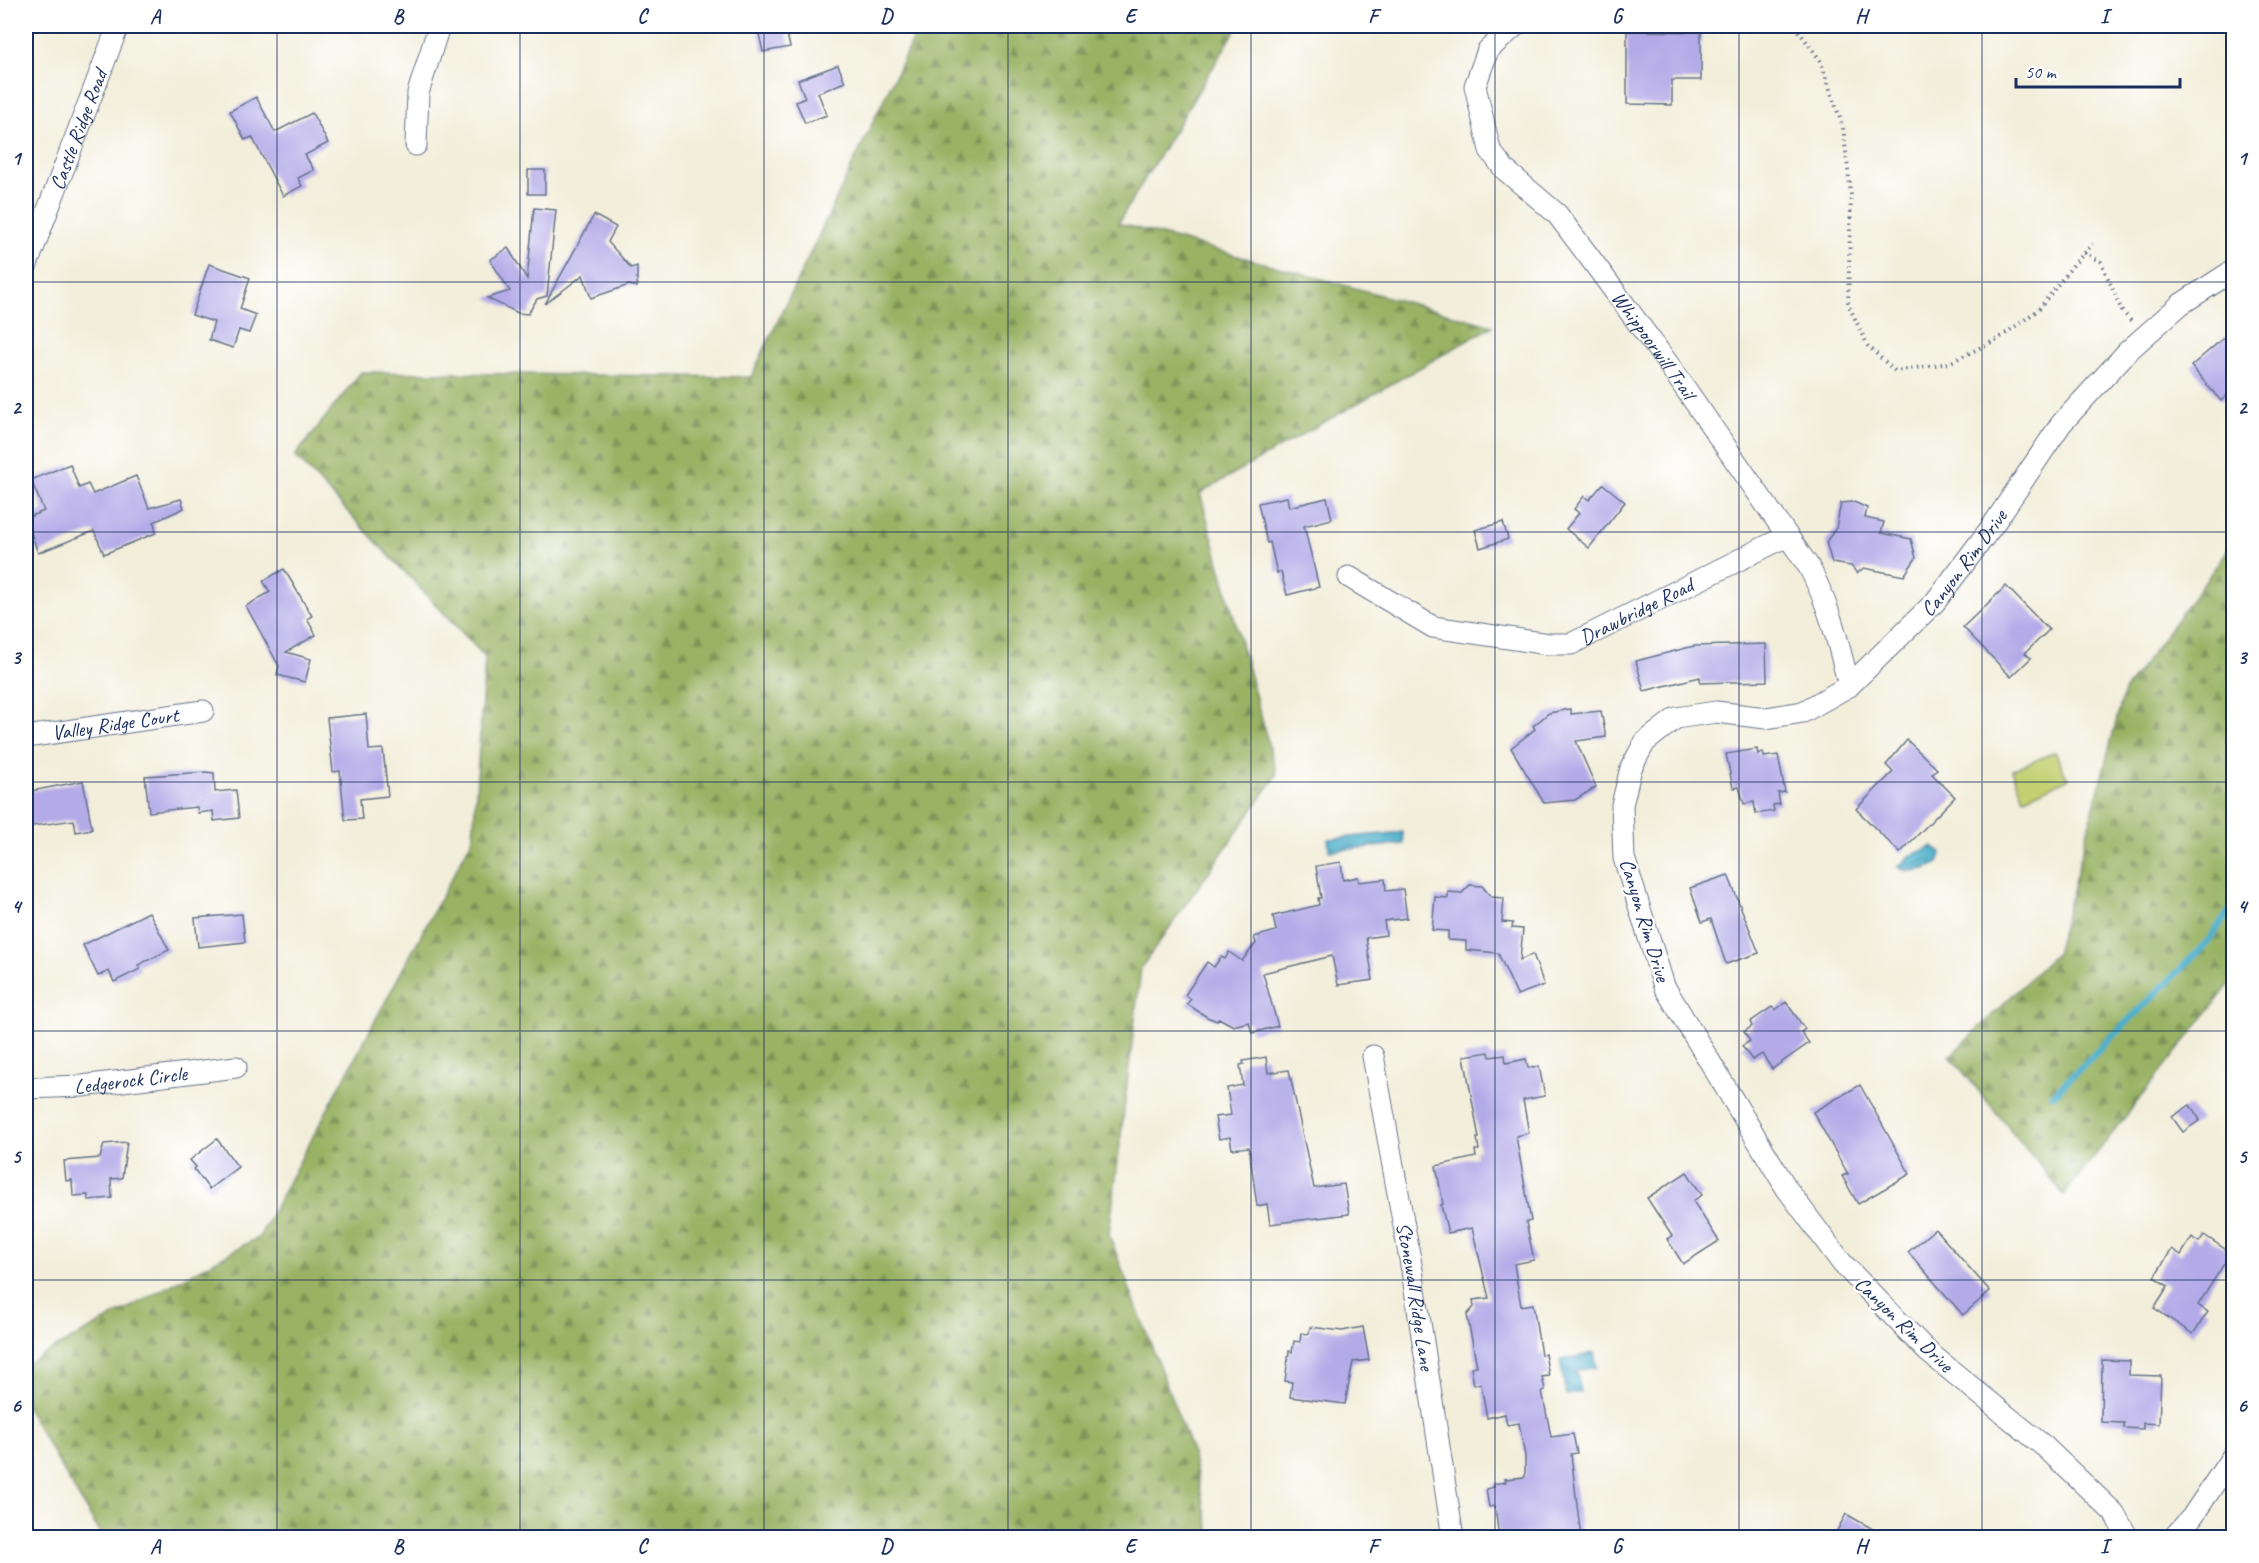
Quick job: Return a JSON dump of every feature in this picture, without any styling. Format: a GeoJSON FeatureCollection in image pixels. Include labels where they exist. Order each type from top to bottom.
{"type":"FeatureCollection","features":[{"type":"Feature","properties":{"kind":"street","name":"Castle Ridge Road"},"geometry":{"type":"LineString","coordinates":[[26,267],[118,26]]}},
{"type":"Feature","properties":{"kind":"street"},"geometry":{"type":"LineString","coordinates":[[416,145],[418,93],[440,26]]}},
{"type":"Feature","properties":{"kind":"street","name":"Whippoorwill Trail"},"geometry":{"type":"LineString","coordinates":[[1515,26],[1488,50],[1475,86],[1490,150],[1504,169],[1557,214],[1670,365],[1809,567],[1825,598],[1835,626],[1848,686]]}},
{"type":"Feature","properties":{"kind":"street","name":"Canyon Rim Drive"},"geometry":{"type":"LineString","coordinates":[[2128,1538],[2114,1513],[2045,1447],[1927,1351],[1842,1263],[1787,1189],[1664,986],[1643,927],[1624,858],[1622,805],[1631,768],[1645,742],[1676,718],[1716,712],[1766,718],[1803,712],[1848,686],[1935,602],[1993,525],[2061,424],[2145,336],[2181,304],[2234,270]]}},
{"type":"Feature","properties":{"kind":"street","name":"Drawbridge Road"},"geometry":{"type":"LineString","coordinates":[[1349,577],[1432,627],[1549,644],[1570,644],[1787,536]]}},
{"type":"Feature","properties":{"kind":"street","name":"Valley Ridge Court"},"geometry":{"type":"LineString","coordinates":[[26,737],[203,711]]}},
{"type":"Feature","properties":{"kind":"street","name":"Stonewall Ridge Lane"},"geometry":{"type":"LineString","coordinates":[[1373,1056],[1412,1270],[1453,1538]]}},
{"type":"Feature","properties":{"kind":"street","name":"Ledgerock Circle"},"geometry":{"type":"LineString","coordinates":[[26,1088],[81,1086],[236,1067]]}},
{"type":"Feature","properties":{"kind":"street"},"geometry":{"type":"LineString","coordinates":[[2173,1538],[2192,1517],[2234,1454]]}},
{"type":"Feature","properties":{"kind":"path"},"geometry":{"type":"LineString","coordinates":[[1796,26],[1820,60],[1843,126],[1851,195],[1848,303],[1868,346],[1895,371],[1948,363],[1998,339],[2038,310],[2093,244]]}},
{"type":"Feature","properties":{"kind":"path"},"geometry":{"type":"LineString","coordinates":[[2084,253],[2101,262],[2122,311],[2145,336]]}},
{"type":"Feature","properties":{"kind":"green space"},"geometry":{"type":"Polygon","coordinates":[[[919,26],[1238,26],[1118,223],[1493,326],[1200,493],[1277,775],[1141,968],[1109,1235],[1191,1449],[1211,1537],[102,1537],[26,1407],[26,1364],[259,1237],[473,838],[485,657],[295,456],[361,372],[751,377],[919,26]]]}},
{"type":"Feature","properties":{"kind":"green space"},"geometry":{"type":"Polygon","coordinates":[[[2233,543],[2233,980],[2064,1195],[1950,1056],[2056,953],[2124,691],[2233,543]]]}},
{"type":"Feature","properties":{"kind":"green space"},"geometry":{"type":"Polygon","coordinates":[[[2055,752],[2068,779],[2024,798],[2012,770],[2055,752]]]}},
{"type":"Feature","properties":{"kind":"water"},"geometry":{"type":"Polygon","coordinates":[[[1403,832],[1404,844],[1329,851],[1328,839],[1403,832]]]}},
{"type":"Feature","properties":{"kind":"water"},"geometry":{"type":"Polygon","coordinates":[[[1933,846],[1941,853],[1939,863],[1914,871],[1898,867],[1910,856],[1933,846]]]}},
{"type":"Feature","properties":{"kind":"water"},"geometry":{"type":"Polygon","coordinates":[[[1594,1353],[1597,1367],[1577,1371],[1581,1392],[1566,1395],[1560,1360],[1594,1353]]]}},
{"type":"Feature","properties":{"kind":"building"},"geometry":{"type":"Polygon","coordinates":[[[785,26],[790,47],[763,52],[758,29],[785,26]]]}},
{"type":"Feature","properties":{"kind":"building"},"geometry":{"type":"Polygon","coordinates":[[[1627,31],[1701,32],[1701,80],[1672,80],[1672,105],[1627,104],[1627,31]]]}},
{"type":"Feature","properties":{"kind":"building"},"geometry":{"type":"Polygon","coordinates":[[[838,65],[845,82],[818,93],[827,115],[805,123],[796,102],[805,98],[798,80],[838,65]]]}},
{"type":"Feature","properties":{"kind":"building"},"geometry":{"type":"Polygon","coordinates":[[[256,97],[275,132],[312,113],[328,143],[305,155],[314,170],[298,178],[302,186],[283,196],[252,137],[245,140],[230,111],[256,97]]]}},
{"type":"Feature","properties":{"kind":"building"},"geometry":{"type":"Polygon","coordinates":[[[528,170],[545,170],[545,194],[528,194],[528,170]]]}},
{"type":"Feature","properties":{"kind":"building"},"geometry":{"type":"Polygon","coordinates":[[[534,208],[556,210],[547,296],[537,299],[528,314],[518,313],[487,298],[510,291],[490,260],[508,248],[527,279],[534,208]]]}},
{"type":"Feature","properties":{"kind":"building"},"geometry":{"type":"Polygon","coordinates":[[[594,215],[616,227],[608,242],[631,268],[637,266],[637,287],[629,285],[591,298],[583,275],[545,304],[594,215]]]}},
{"type":"Feature","properties":{"kind":"building"},"geometry":{"type":"Polygon","coordinates":[[[209,264],[250,278],[240,309],[256,315],[249,333],[239,330],[233,348],[209,340],[214,322],[192,315],[209,264]]]}},
{"type":"Feature","properties":{"kind":"building"},"geometry":{"type":"Polygon","coordinates":[[[2234,329],[2234,389],[2221,401],[2191,366],[2234,329]]]}},
{"type":"Feature","properties":{"kind":"building"},"geometry":{"type":"Polygon","coordinates":[[[70,464],[79,488],[88,484],[93,494],[136,476],[149,508],[181,499],[184,508],[154,522],[156,533],[104,554],[94,531],[38,553],[26,518],[44,511],[31,480],[70,464]]]}},
{"type":"Feature","properties":{"kind":"building"},"geometry":{"type":"Polygon","coordinates":[[[1603,484],[1625,502],[1589,548],[1566,529],[1579,513],[1574,509],[1584,496],[1589,500],[1603,484]]]}},
{"type":"Feature","properties":{"kind":"building"},"geometry":{"type":"Polygon","coordinates":[[[1287,497],[1289,507],[1327,498],[1332,519],[1304,526],[1319,587],[1287,595],[1281,572],[1277,573],[1270,542],[1267,543],[1258,503],[1287,497]]]}},
{"type":"Feature","properties":{"kind":"building"},"geometry":{"type":"Polygon","coordinates":[[[1854,502],[1867,508],[1865,518],[1884,522],[1881,533],[1911,539],[1916,558],[1904,576],[1864,568],[1857,573],[1851,566],[1832,563],[1826,542],[1836,528],[1841,503],[1854,502]]]}},
{"type":"Feature","properties":{"kind":"building"},"geometry":{"type":"Polygon","coordinates":[[[1503,522],[1508,539],[1480,548],[1475,530],[1503,522]]]}},
{"type":"Feature","properties":{"kind":"building"},"geometry":{"type":"Polygon","coordinates":[[[284,569],[312,616],[307,619],[316,635],[286,652],[311,659],[305,682],[277,675],[279,666],[246,606],[270,592],[263,581],[284,569]]]}},
{"type":"Feature","properties":{"kind":"building"},"geometry":{"type":"Polygon","coordinates":[[[2006,586],[2049,630],[2025,653],[2031,658],[2011,677],[1963,627],[2006,586]]]}},
{"type":"Feature","properties":{"kind":"building"},"geometry":{"type":"Polygon","coordinates":[[[1766,644],[1767,681],[1700,683],[1700,677],[1644,691],[1636,661],[1694,646],[1766,644]]]}},
{"type":"Feature","properties":{"kind":"building"},"geometry":{"type":"Polygon","coordinates":[[[1571,709],[1571,714],[1601,711],[1606,737],[1576,741],[1596,787],[1575,800],[1544,803],[1511,748],[1535,729],[1533,726],[1549,713],[1571,709]]]}},
{"type":"Feature","properties":{"kind":"building"},"geometry":{"type":"Polygon","coordinates":[[[366,714],[369,750],[383,749],[388,796],[360,799],[362,819],[345,820],[340,771],[333,772],[327,718],[366,714]]]}},
{"type":"Feature","properties":{"kind":"building"},"geometry":{"type":"Polygon","coordinates":[[[1907,740],[1937,769],[1932,774],[1955,797],[1900,853],[1856,809],[1893,772],[1886,765],[1907,740]]]}},
{"type":"Feature","properties":{"kind":"building"},"geometry":{"type":"Polygon","coordinates":[[[1757,749],[1758,754],[1763,752],[1764,757],[1778,755],[1785,792],[1778,793],[1780,804],[1773,805],[1774,811],[1756,814],[1754,802],[1744,804],[1739,787],[1733,788],[1726,754],[1757,749]]]}},
{"type":"Feature","properties":{"kind":"building"},"geometry":{"type":"Polygon","coordinates":[[[214,773],[215,792],[236,790],[239,818],[214,821],[213,811],[198,813],[197,807],[149,812],[145,776],[214,773]]]}},
{"type":"Feature","properties":{"kind":"building"},"geometry":{"type":"Polygon","coordinates":[[[83,781],[92,829],[76,832],[74,820],[26,827],[26,792],[83,781]]]}},
{"type":"Feature","properties":{"kind":"building"},"geometry":{"type":"Polygon","coordinates":[[[1341,862],[1343,880],[1358,877],[1359,882],[1385,879],[1386,891],[1403,889],[1407,918],[1384,921],[1386,935],[1366,938],[1373,980],[1338,985],[1332,956],[1263,973],[1278,1026],[1252,1033],[1249,1022],[1233,1026],[1219,1018],[1217,1021],[1207,1017],[1187,1004],[1191,999],[1185,995],[1207,962],[1214,967],[1221,957],[1225,959],[1229,952],[1242,961],[1256,943],[1254,937],[1276,931],[1273,916],[1319,905],[1318,898],[1321,898],[1316,866],[1341,862]]]}},
{"type":"Feature","properties":{"kind":"building"},"geometry":{"type":"Polygon","coordinates":[[[1728,875],[1759,953],[1726,964],[1711,919],[1702,922],[1690,888],[1728,875]]]}},
{"type":"Feature","properties":{"kind":"building"},"geometry":{"type":"Polygon","coordinates":[[[1470,885],[1482,886],[1491,897],[1504,898],[1502,922],[1513,923],[1512,928],[1523,929],[1520,960],[1533,954],[1544,985],[1517,995],[1498,953],[1466,950],[1466,941],[1448,940],[1448,931],[1432,930],[1435,897],[1448,898],[1448,892],[1462,893],[1470,885]]]}},
{"type":"Feature","properties":{"kind":"building"},"geometry":{"type":"Polygon","coordinates":[[[149,912],[169,950],[138,965],[140,969],[114,982],[109,971],[98,976],[83,945],[149,912]]]}},
{"type":"Feature","properties":{"kind":"building"},"geometry":{"type":"Polygon","coordinates":[[[242,914],[245,942],[198,947],[195,918],[242,914]]]}},
{"type":"Feature","properties":{"kind":"building"},"geometry":{"type":"Polygon","coordinates":[[[1786,1002],[1805,1029],[1801,1032],[1809,1043],[1772,1069],[1762,1054],[1752,1060],[1742,1046],[1750,1041],[1744,1032],[1752,1026],[1750,1022],[1772,1007],[1775,1010],[1786,1002]]]}},
{"type":"Feature","properties":{"kind":"building"},"geometry":{"type":"Polygon","coordinates":[[[1489,1052],[1490,1057],[1505,1055],[1506,1063],[1526,1059],[1528,1068],[1539,1066],[1545,1096],[1523,1100],[1529,1133],[1516,1136],[1531,1221],[1526,1222],[1534,1260],[1514,1264],[1521,1306],[1533,1304],[1541,1355],[1545,1354],[1549,1376],[1542,1377],[1545,1390],[1542,1391],[1551,1437],[1573,1434],[1577,1453],[1571,1454],[1581,1538],[1499,1538],[1495,1506],[1489,1507],[1486,1489],[1494,1487],[1493,1484],[1506,1482],[1505,1479],[1525,1477],[1525,1456],[1519,1423],[1507,1425],[1505,1414],[1487,1418],[1481,1384],[1474,1385],[1471,1367],[1477,1366],[1467,1315],[1474,1307],[1473,1300],[1489,1298],[1472,1228],[1448,1233],[1441,1205],[1443,1204],[1436,1166],[1476,1157],[1475,1150],[1479,1150],[1477,1138],[1479,1138],[1464,1056],[1489,1052]]]}},
{"type":"Feature","properties":{"kind":"building"},"geometry":{"type":"Polygon","coordinates":[[[1266,1057],[1268,1073],[1289,1070],[1314,1188],[1344,1184],[1349,1214],[1270,1224],[1267,1204],[1257,1206],[1249,1147],[1232,1149],[1230,1137],[1219,1139],[1215,1117],[1231,1115],[1227,1088],[1243,1085],[1240,1065],[1244,1064],[1243,1061],[1266,1057]]]}},
{"type":"Feature","properties":{"kind":"building"},"geometry":{"type":"Polygon","coordinates":[[[1860,1085],[1910,1174],[1858,1204],[1842,1176],[1848,1174],[1813,1112],[1860,1085]]]}},
{"type":"Feature","properties":{"kind":"building"},"geometry":{"type":"Polygon","coordinates":[[[2190,1105],[2200,1120],[2183,1132],[2172,1117],[2190,1105]]]}},
{"type":"Feature","properties":{"kind":"building"},"geometry":{"type":"Polygon","coordinates":[[[217,1139],[238,1167],[209,1189],[190,1160],[217,1139]]]}},
{"type":"Feature","properties":{"kind":"building"},"geometry":{"type":"Polygon","coordinates":[[[127,1142],[122,1178],[111,1179],[112,1198],[88,1200],[88,1195],[73,1196],[72,1180],[66,1181],[64,1161],[100,1158],[104,1144],[127,1142]]]}},
{"type":"Feature","properties":{"kind":"building"},"geometry":{"type":"Polygon","coordinates":[[[1687,1172],[1702,1195],[1693,1201],[1719,1241],[1683,1264],[1667,1239],[1672,1236],[1647,1198],[1687,1172]]]}},
{"type":"Feature","properties":{"kind":"building"},"geometry":{"type":"Polygon","coordinates":[[[1935,1229],[1990,1291],[1963,1315],[1908,1252],[1935,1229]]]}},
{"type":"Feature","properties":{"kind":"building"},"geometry":{"type":"Polygon","coordinates":[[[2204,1235],[2231,1253],[2198,1305],[2208,1312],[2193,1334],[2154,1308],[2168,1286],[2154,1277],[2172,1249],[2181,1255],[2192,1237],[2199,1242],[2204,1235]]]}},
{"type":"Feature","properties":{"kind":"building"},"geometry":{"type":"Polygon","coordinates":[[[1310,1327],[1342,1331],[1363,1327],[1369,1360],[1353,1362],[1345,1404],[1290,1397],[1292,1382],[1285,1381],[1289,1351],[1292,1352],[1294,1341],[1300,1342],[1301,1333],[1309,1334],[1310,1327]]]}},
{"type":"Feature","properties":{"kind":"building"},"geometry":{"type":"Polygon","coordinates":[[[2102,1360],[2129,1361],[2129,1375],[2161,1376],[2159,1424],[2143,1423],[2143,1429],[2124,1428],[2124,1423],[2101,1422],[2102,1360]]]}},
{"type":"Feature","properties":{"kind":"building"},"geometry":{"type":"Polygon","coordinates":[[[1846,1514],[1889,1538],[1833,1538],[1846,1514]]]}},
{"type":"Feature","properties":{"kind":"waterway"},"geometry":{"type":"LineString","coordinates":[[2053,1095],[2205,945],[2234,905]]}}]}
